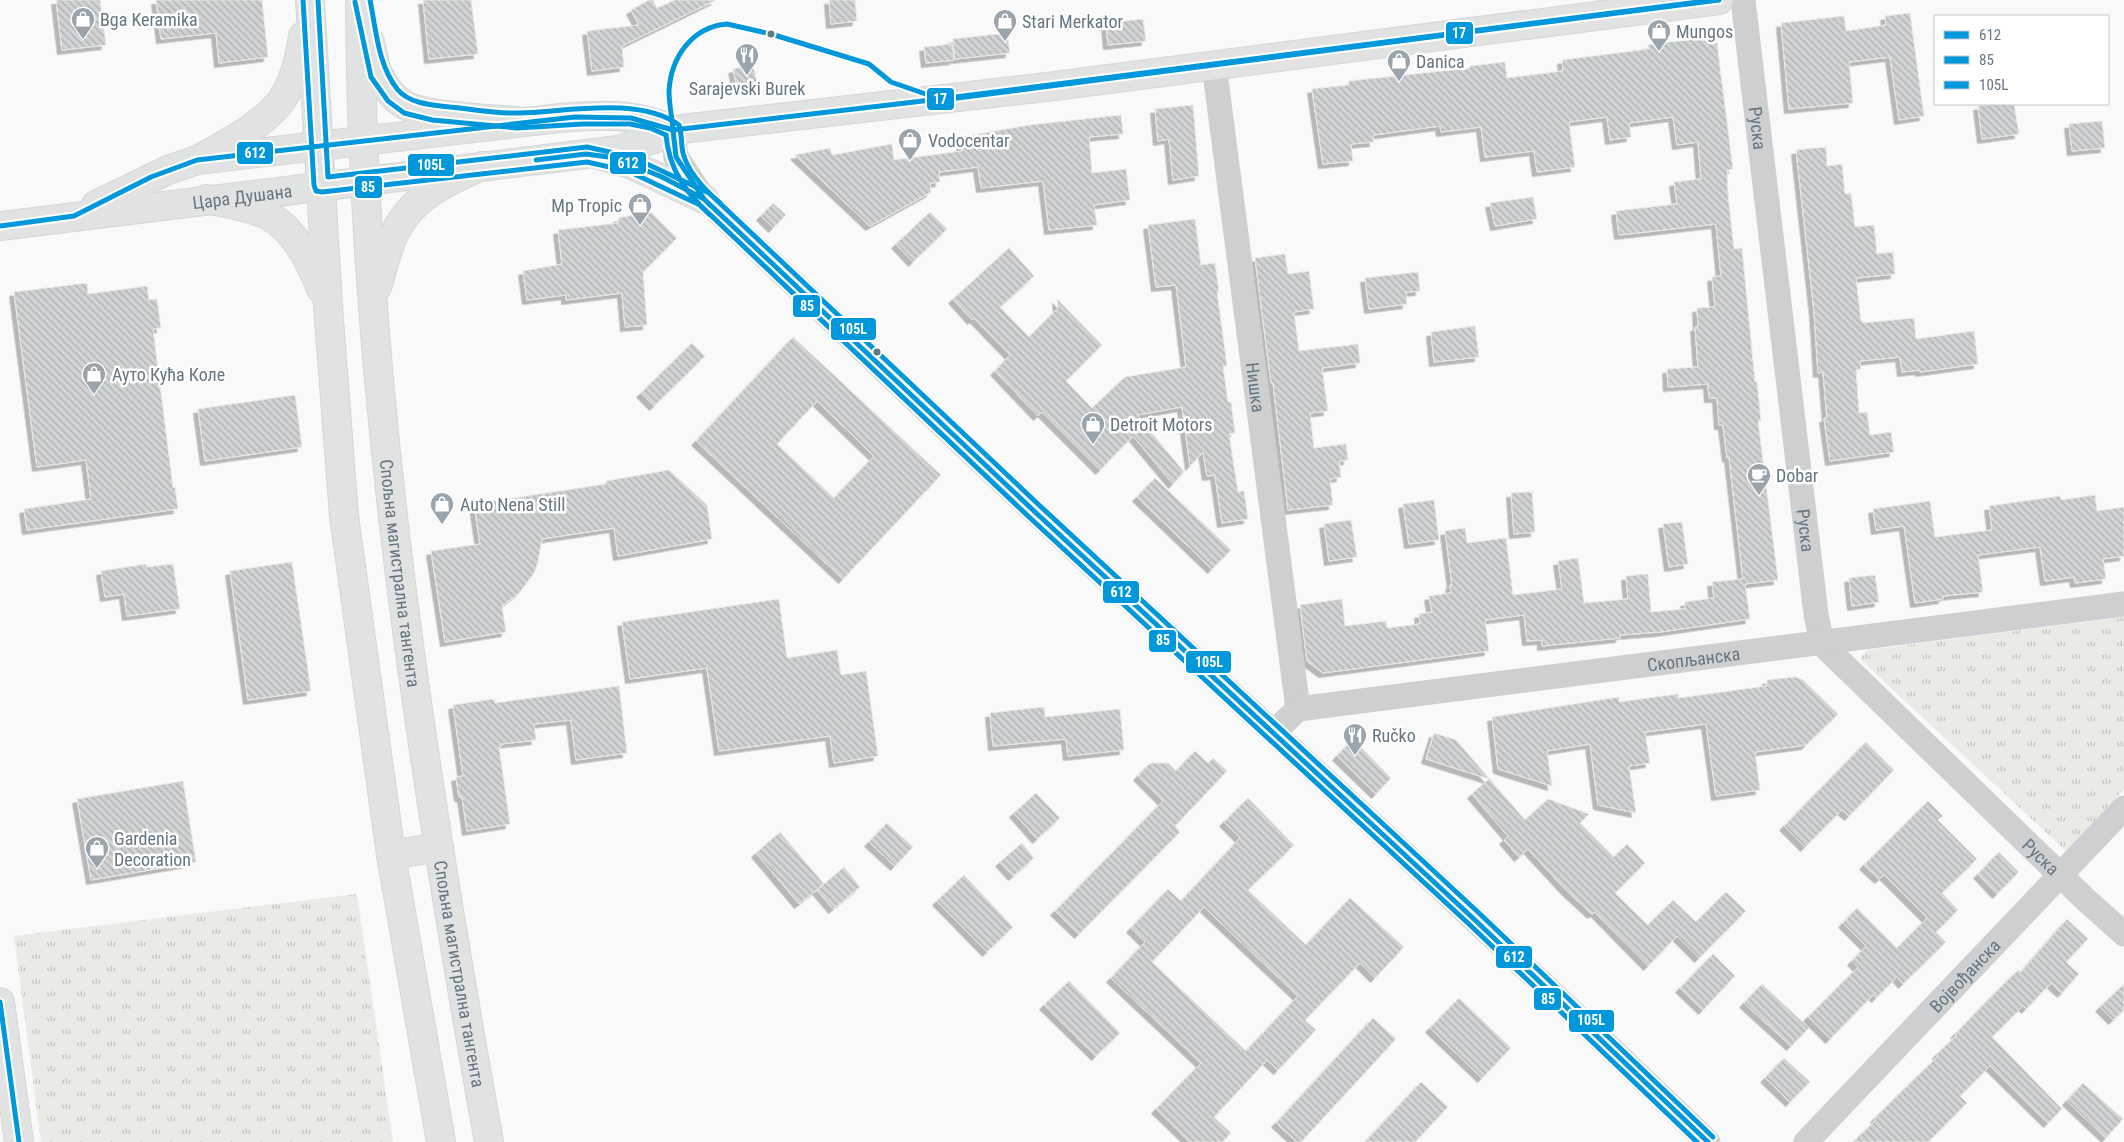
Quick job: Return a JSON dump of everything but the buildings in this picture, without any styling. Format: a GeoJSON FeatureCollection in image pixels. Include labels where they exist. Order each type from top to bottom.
{"type":"FeatureCollection","features":[{"type":"Feature","properties":{"kind":"main road"},"geometry":{"type":"LineString","coordinates":[[309,0],[328,306],[344,516],[391,855],[441,1142]]}},
{"type":"Feature","properties":{"kind":"main road"},"geometry":{"type":"LineString","coordinates":[[196,160],[248,129],[283,98],[294,76],[301,54],[309,0]]}},
{"type":"Feature","properties":{"kind":"main road"},"geometry":{"type":"LineString","coordinates":[[361,0],[378,74],[393,96],[407,106],[420,110],[517,121]]}},
{"type":"Feature","properties":{"kind":"main road","name":"Спољна магистрална тангента"},"geometry":{"type":"LineString","coordinates":[[361,0],[362,140],[372,305],[388,483],[402,600],[439,847],[465,1011],[489,1142]]}},
{"type":"Feature","properties":{"kind":"main road","name":"Цара Душана"},"geometry":{"type":"LineString","coordinates":[[0,226],[206,199],[587,154],[637,145],[672,130],[952,98],[1719,0]]}},
{"type":"Feature","properties":{"kind":"main road","name":"Цара Душана"},"geometry":{"type":"LineString","coordinates":[[74,216],[160,173],[196,160],[517,121],[609,116],[641,118],[672,130]]}},
{"type":"Feature","properties":{"kind":"main road"},"geometry":{"type":"LineString","coordinates":[[587,154],[630,164],[704,199]]}},
{"type":"Feature","properties":{"kind":"main road"},"geometry":{"type":"LineString","coordinates":[[372,305],[392,239],[407,212],[423,196],[482,166]]}},
{"type":"Feature","properties":{"kind":"main road"},"geometry":{"type":"LineString","coordinates":[[206,199],[264,213],[284,228],[304,252],[328,306]]}},
{"type":"Feature","properties":{"kind":"main road"},"geometry":{"type":"LineString","coordinates":[[391,855],[439,847]]}},
{"type":"Feature","properties":{"kind":"main road"},"geometry":{"type":"LineString","coordinates":[[0,1002],[19,1142]]}},
{"type":"Feature","properties":{"kind":"street","name":"Руска"},"geometry":{"type":"LineString","coordinates":[[1743,0],[1816,614],[1822,644],[2060,875],[2124,934]]}},
{"type":"Feature","properties":{"kind":"street","name":"Нишка"},"geometry":{"type":"LineString","coordinates":[[1214,65],[1298,709]]}},
{"type":"Feature","properties":{"kind":"street"},"geometry":{"type":"LineString","coordinates":[[672,130],[676,157],[704,199],[1080,554],[1494,937],[1708,1142]]}},
{"type":"Feature","properties":{"kind":"street","name":"Скопљанска"},"geometry":{"type":"LineString","coordinates":[[1298,709],[1822,644],[2124,604]]}},
{"type":"Feature","properties":{"kind":"street"},"geometry":{"type":"LineString","coordinates":[[1274,732],[1298,709]]}},
{"type":"Feature","properties":{"kind":"street","name":"Војвођанска"},"geometry":{"type":"LineString","coordinates":[[1806,1142],[2124,808]]}},
{"type":"Feature","properties":{"kind":"green space"},"geometry":{"type":"Polygon","coordinates":[[[2124,617],[2124,789],[2067,852],[1860,659],[1867,650],[2124,617]]]}},
{"type":"Feature","properties":{"kind":"green space"},"geometry":{"type":"Polygon","coordinates":[[[357,894],[393,1142],[41,1142],[14,936],[357,894]]]}},
{"type":"Feature","properties":{"kind":"transit line","name":"85"},"geometry":{"type":"LineString","coordinates":[[303,0],[314,185],[316,191],[322,192],[587,162],[628,171],[700,205],[1028,516],[1470,925],[1697,1142]]}},
{"type":"Feature","properties":{"kind":"transit line","name":"105L"},"geometry":{"type":"LineString","coordinates":[[318,0],[328,177],[587,147],[632,157],[709,193],[1039,505],[1480,914],[1713,1137]]}},
{"type":"Feature","properties":{"kind":"transit line","name":"105L"},"geometry":{"type":"LineString","coordinates":[[370,0],[382,59],[391,80],[403,95],[415,101],[429,104],[502,113],[623,108],[663,116],[679,125],[685,160],[703,187],[720,203]]}},
{"type":"Feature","properties":{"kind":"transit line","name":"17"},"geometry":{"type":"LineString","coordinates":[[1719,0],[942,100],[940,99],[1706,1],[1719,0]]}},
{"type":"Feature","properties":{"kind":"transit line","name":"85"},"geometry":{"type":"LineString","coordinates":[[355,2],[371,77],[388,101],[404,113],[432,120],[517,128],[583,124],[630,124],[650,128],[666,135],[671,159],[680,179],[693,198],[710,215]]}},
{"type":"Feature","properties":{"kind":"transit line","name":"17"},"geometry":{"type":"LineString","coordinates":[[727,24],[771,34],[869,64],[891,82],[940,99],[673,130],[669,91],[674,67],[679,56],[686,46],[703,31],[727,24]]}},
{"type":"Feature","properties":{"kind":"transit line","name":"612"},"geometry":{"type":"LineString","coordinates":[[0,226],[74,216],[151,177],[197,160],[575,117],[631,118],[673,130],[676,157],[704,199],[1034,511],[1475,920],[1708,1142]]}},
{"type":"Feature","properties":{"kind":"transit line","name":"612"},"geometry":{"type":"LineString","coordinates":[[536,160],[586,154],[616,158],[662,177],[704,199],[711,206]]}},
{"type":"Feature","properties":{"kind":"transit line","name":"612"},"geometry":{"type":"LineString","coordinates":[[0,1002],[19,1142]]}},
{"type":"Feature","properties":{"kind":"place","name":"Bga Keramika"},"geometry":{"type":"Point","coordinates":[83,40]}},
{"type":"Feature","properties":{"kind":"place","name":"Stari Merkator"},"geometry":{"type":"Point","coordinates":[1005,42]}},
{"type":"Feature","properties":{"kind":"place","name":"Mungos"},"geometry":{"type":"Point","coordinates":[1659,52]}},
{"type":"Feature","properties":{"kind":"place","name":"Sarajevski Burek"},"geometry":{"type":"Point","coordinates":[747,76]}},
{"type":"Feature","properties":{"kind":"place","name":"Danica"},"geometry":{"type":"Point","coordinates":[1399,82]}},
{"type":"Feature","properties":{"kind":"place","name":"Vodocentar"},"geometry":{"type":"Point","coordinates":[910,161]}},
{"type":"Feature","properties":{"kind":"place","name":"Mp Tropic"},"geometry":{"type":"Point","coordinates":[640,226]}},
{"type":"Feature","properties":{"kind":"place","name":"Ауто Кућа Коле"},"geometry":{"type":"Point","coordinates":[94,395]}},
{"type":"Feature","properties":{"kind":"place","name":"Detroit Motors"},"geometry":{"type":"Point","coordinates":[1093,445]}},
{"type":"Feature","properties":{"kind":"place","name":"Dobar"},"geometry":{"type":"Point","coordinates":[1759,496]}},
{"type":"Feature","properties":{"kind":"place","name":"Auto Nena Still"},"geometry":{"type":"Point","coordinates":[442,525]}},
{"type":"Feature","properties":{"kind":"place","name":"Ručko"},"geometry":{"type":"Point","coordinates":[1355,756]}},
{"type":"Feature","properties":{"kind":"place","name":"Gardenia Decoration"},"geometry":{"type":"Point","coordinates":[97,869]}}]}
